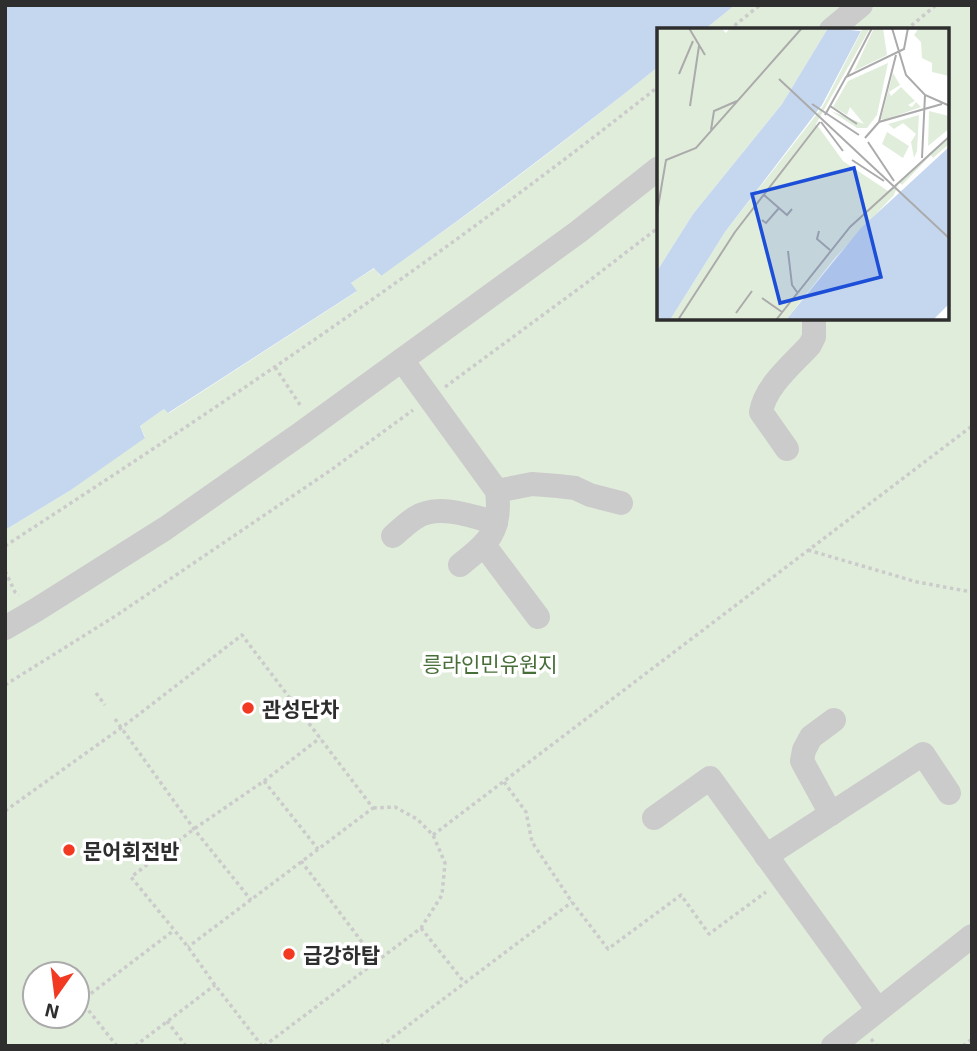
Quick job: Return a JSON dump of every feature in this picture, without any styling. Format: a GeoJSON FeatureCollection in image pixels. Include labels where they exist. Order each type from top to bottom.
{"type":"FeatureCollection","features":[{"type":"Feature","properties":{"kind":"street"},"geometry":{"type":"LineString","coordinates":[[833,28],[861,5]]}},
{"type":"Feature","properties":{"kind":"street"},"geometry":{"type":"LineString","coordinates":[[5,628],[166,528],[300,434],[578,232],[657,170]]}},
{"type":"Feature","properties":{"kind":"street"},"geometry":{"type":"LineString","coordinates":[[787,449],[761,412],[762,403],[766,393],[810,345],[821,321]]}},
{"type":"Feature","properties":{"kind":"street"},"geometry":{"type":"LineString","coordinates":[[402,360],[497,491],[499,506],[490,534],[460,565]]}},
{"type":"Feature","properties":{"kind":"street"},"geometry":{"type":"LineString","coordinates":[[497,491],[532,484],[558,486],[575,488],[621,503]]}},
{"type":"Feature","properties":{"kind":"street"},"geometry":{"type":"LineString","coordinates":[[393,536],[415,518],[427,513],[468,515],[490,534],[538,617]]}},
{"type":"Feature","properties":{"kind":"street"},"geometry":{"type":"LineString","coordinates":[[831,814],[802,761],[811,737],[834,720]]}},
{"type":"Feature","properties":{"kind":"street"},"geometry":{"type":"LineString","coordinates":[[766,856],[923,754],[949,793]]}},
{"type":"Feature","properties":{"kind":"street"},"geometry":{"type":"LineString","coordinates":[[654,818],[710,778],[878,1010]]}},
{"type":"Feature","properties":{"kind":"street"},"geometry":{"type":"LineString","coordinates":[[833,1046],[972,936]]}},
{"type":"Feature","properties":{"kind":"path"},"geometry":{"type":"LineString","coordinates":[[731,28],[760,5]]}},
{"type":"Feature","properties":{"kind":"path"},"geometry":{"type":"LineString","coordinates":[[908,28],[936,5]]}},
{"type":"Feature","properties":{"kind":"path"},"geometry":{"type":"LineString","coordinates":[[5,546],[186,429],[275,367],[496,210],[657,88]]}},
{"type":"Feature","properties":{"kind":"path"},"geometry":{"type":"LineString","coordinates":[[5,685],[128,607],[331,470],[657,229]]}},
{"type":"Feature","properties":{"kind":"path"},"geometry":{"type":"LineString","coordinates":[[275,367],[297,401]]}},
{"type":"Feature","properties":{"kind":"path"},"geometry":{"type":"LineString","coordinates":[[433,835],[972,426]]}},
{"type":"Feature","properties":{"kind":"path"},"geometry":{"type":"LineString","coordinates":[[808,550],[917,582],[972,592]]}},
{"type":"Feature","properties":{"kind":"path"},"geometry":{"type":"LineString","coordinates":[[5,571],[15,592]]}},
{"type":"Feature","properties":{"kind":"path"},"geometry":{"type":"LineString","coordinates":[[5,811],[121,728],[242,635],[373,808]]}},
{"type":"Feature","properties":{"kind":"path"},"geometry":{"type":"LineString","coordinates":[[96,693],[104,705]]}},
{"type":"Feature","properties":{"kind":"path"},"geometry":{"type":"LineString","coordinates":[[115,719],[194,828],[251,900]]}},
{"type":"Feature","properties":{"kind":"path"},"geometry":{"type":"LineString","coordinates":[[188,947],[373,808],[395,807],[417,819],[433,835],[445,863],[442,895],[421,928],[263,1046],[131,877],[194,828],[264,782],[320,738]]}},
{"type":"Feature","properties":{"kind":"path"},"geometry":{"type":"LineString","coordinates":[[504,781],[526,812],[532,842],[572,902],[608,949],[681,895],[709,934],[774,887]]}},
{"type":"Feature","properties":{"kind":"path"},"geometry":{"type":"LineString","coordinates":[[264,782],[318,849]]}},
{"type":"Feature","properties":{"kind":"path"},"geometry":{"type":"LineString","coordinates":[[301,862],[377,962]]}},
{"type":"Feature","properties":{"kind":"path"},"geometry":{"type":"LineString","coordinates":[[381,1046],[572,902]]}},
{"type":"Feature","properties":{"kind":"path"},"geometry":{"type":"LineString","coordinates":[[421,928],[464,982]]}},
{"type":"Feature","properties":{"kind":"path"},"geometry":{"type":"LineString","coordinates":[[117,1046],[81,1001],[173,931]]}},
{"type":"Feature","properties":{"kind":"path"},"geometry":{"type":"LineString","coordinates":[[135,1046],[215,985]]}},
{"type":"Feature","properties":{"kind":"path"},"geometry":{"type":"LineString","coordinates":[[167,1021],[186,1046]]}},
{"type":"Feature","properties":{"kind":"path"},"geometry":{"type":"LineString","coordinates":[[963,1046],[972,1039]]}},
{"type":"Feature","properties":{"kind":"green space","name":"릉라인민유원지"},"geometry":{"type":"Polygon","coordinates":[[[735,5],[972,5],[972,1044],[5,1046],[5,530],[71,490],[145,437],[140,426],[164,409],[169,413],[356,292],[351,283],[375,268],[380,276],[521,174],[657,68],[657,320],[949,320],[949,28],[706,28],[735,5]]]}},
{"type":"Feature","properties":{"kind":"water"},"geometry":{"type":"Polygon","coordinates":[[[5,5],[735,5],[706,28],[657,28],[657,68],[556,147],[381,276],[374,268],[351,283],[357,291],[168,413],[164,409],[140,426],[145,438],[71,490],[5,530],[5,5]]]}},
{"type":"Feature","properties":{"kind":"place","name":"관성단차"},"geometry":{"type":"Point","coordinates":[248,708]}},
{"type":"Feature","properties":{"kind":"place","name":"문어회전반"},"geometry":{"type":"Point","coordinates":[69,850]}},
{"type":"Feature","properties":{"kind":"place","name":"급강하탑"},"geometry":{"type":"Point","coordinates":[289,954]}}]}
